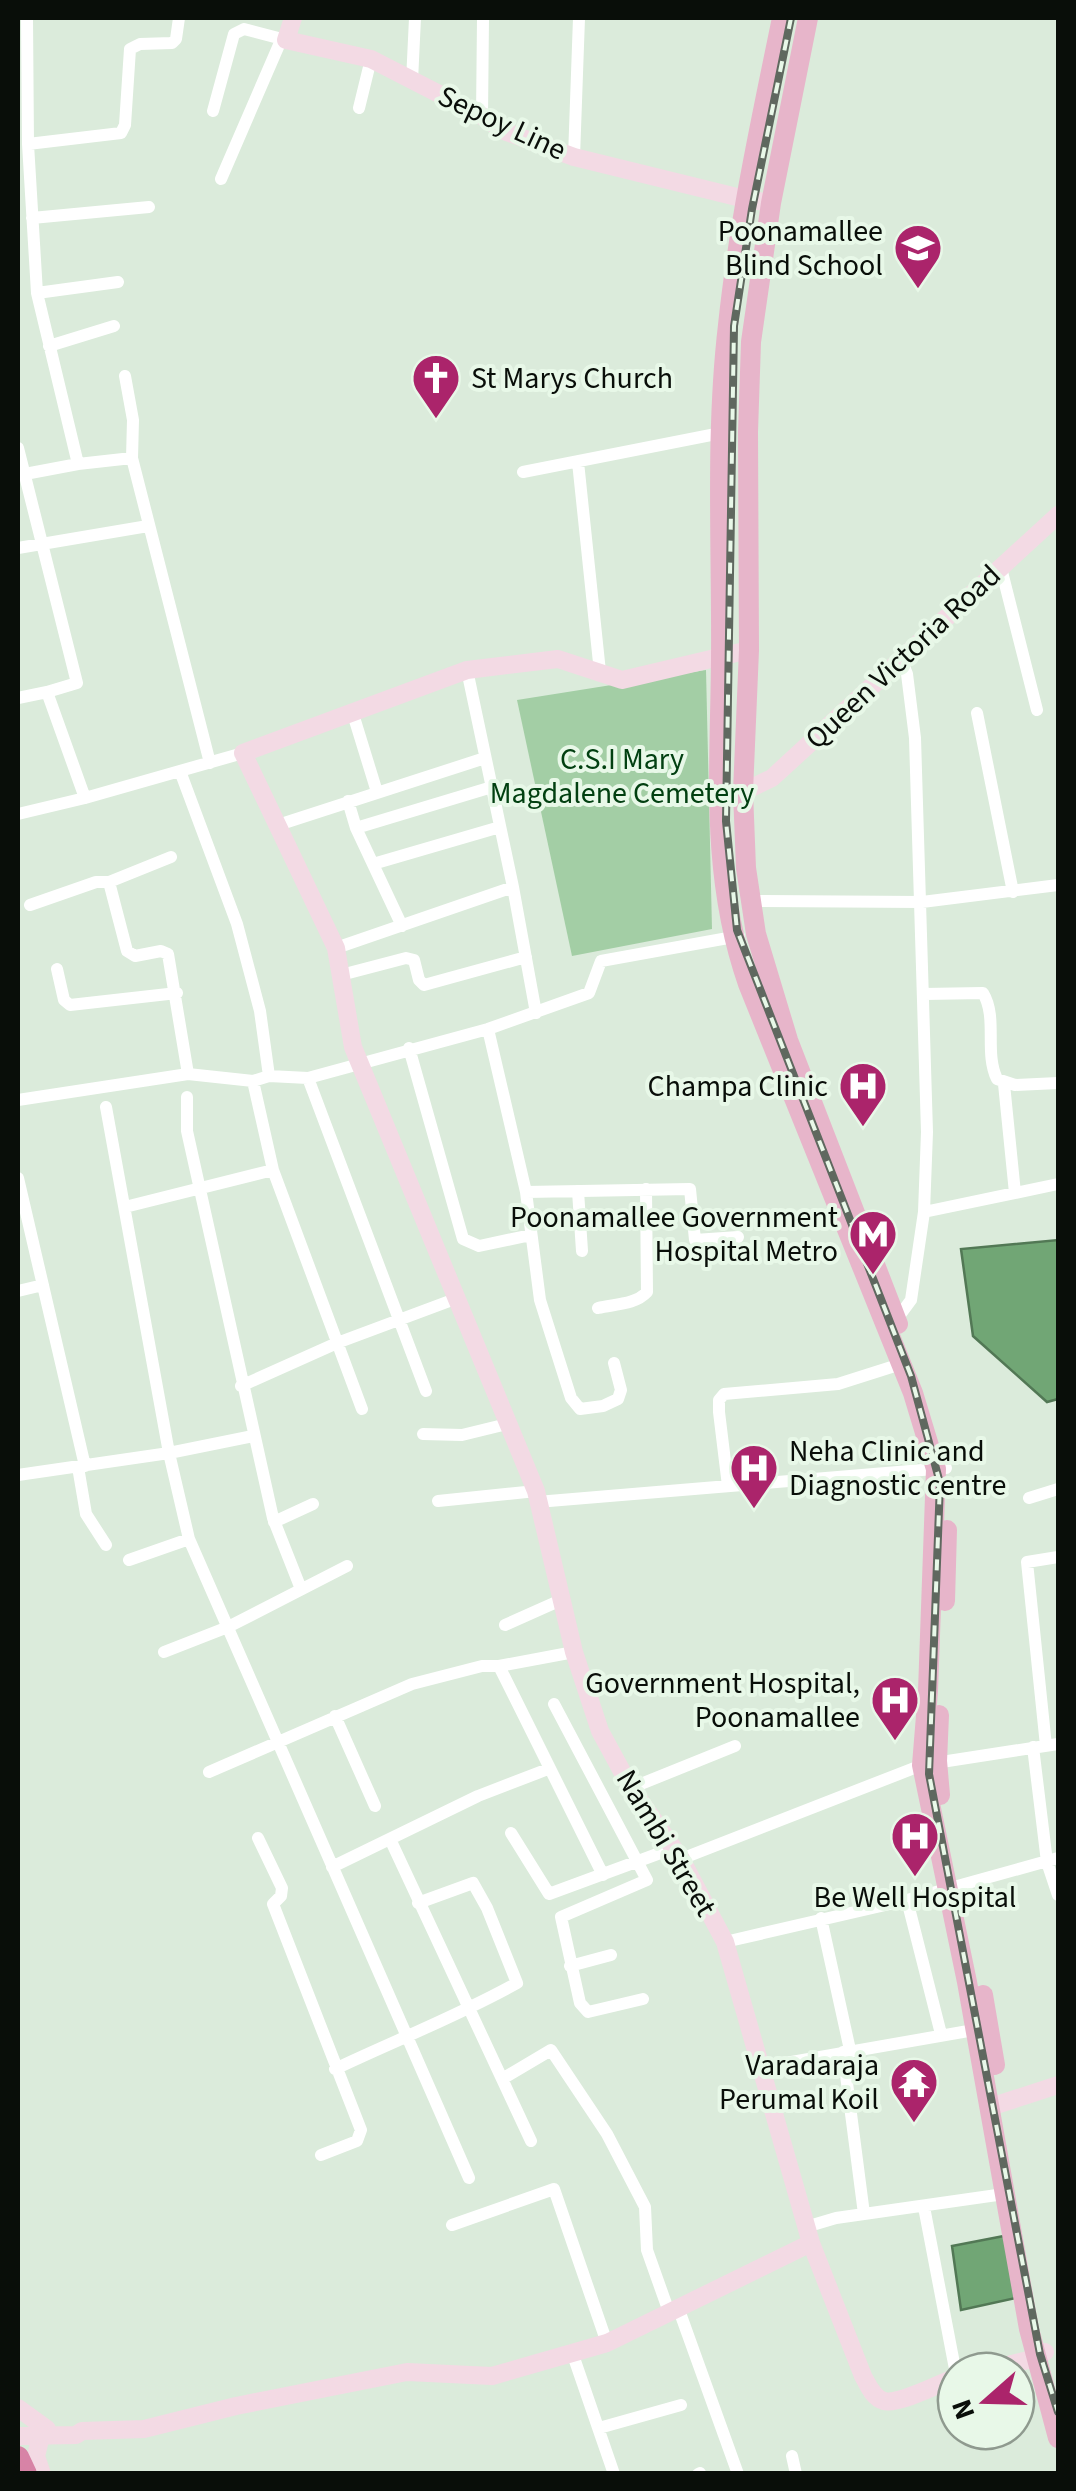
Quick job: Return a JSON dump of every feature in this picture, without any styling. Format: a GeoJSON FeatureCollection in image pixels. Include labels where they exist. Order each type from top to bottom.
{"type":"FeatureCollection","features":[{"type":"Feature","properties":{"kind":"main road"},"geometry":{"type":"LineString","coordinates":[[782,18],[746,199],[728,326],[721,434],[719,822],[724,892],[732,937],[891,1325],[927,1398],[941,1468],[929,1671],[929,1763],[1047,2353],[1058,2438]]}},
{"type":"Feature","properties":{"kind":"main road"},"geometry":{"type":"LineString","coordinates":[[808,18],[771,203],[751,342],[749,650],[743,792],[750,902],[788,1040],[941,1468]]}},
{"type":"Feature","properties":{"kind":"main road"},"geometry":{"type":"LineString","coordinates":[[954,1887],[974,2030],[996,2105],[1004,2194],[1058,2390]]}},
{"type":"Feature","properties":{"kind":"street"},"geometry":{"type":"LineString","coordinates":[[27,18],[24,141],[38,293],[78,464]]}},
{"type":"Feature","properties":{"kind":"street"},"geometry":{"type":"LineString","coordinates":[[24,141],[121,132],[130,49],[140,44],[172,43],[176,40],[179,18]]}},
{"type":"Feature","properties":{"kind":"street"},"geometry":{"type":"LineString","coordinates":[[221,179],[293,18]]}},
{"type":"Feature","properties":{"kind":"street"},"geometry":{"type":"LineString","coordinates":[[412,81],[415,18]]}},
{"type":"Feature","properties":{"kind":"street"},"geometry":{"type":"LineString","coordinates":[[482,116],[483,18]]}},
{"type":"Feature","properties":{"kind":"street"},"geometry":{"type":"LineString","coordinates":[[574,156],[578,18]]}},
{"type":"Feature","properties":{"kind":"street"},"geometry":{"type":"LineString","coordinates":[[212,111],[234,34],[244,29],[284,39]]}},
{"type":"Feature","properties":{"kind":"street","name":"Sepoy Line"},"geometry":{"type":"LineString","coordinates":[[284,39],[371,60],[504,131],[574,156],[771,203]]}},
{"type":"Feature","properties":{"kind":"street"},"geometry":{"type":"LineString","coordinates":[[359,108],[371,60]]}},
{"type":"Feature","properties":{"kind":"street"},"geometry":{"type":"LineString","coordinates":[[32,218],[148,207]]}},
{"type":"Feature","properties":{"kind":"street"},"geometry":{"type":"LineString","coordinates":[[38,293],[118,282]]}},
{"type":"Feature","properties":{"kind":"street"},"geometry":{"type":"LineString","coordinates":[[49,346],[114,326]]}},
{"type":"Feature","properties":{"kind":"street"},"geometry":{"type":"LineString","coordinates":[[126,376],[133,420],[132,458],[210,763]]}},
{"type":"Feature","properties":{"kind":"street"},"geometry":{"type":"LineString","coordinates":[[522,472],[721,434]]}},
{"type":"Feature","properties":{"kind":"street"},"geometry":{"type":"LineString","coordinates":[[18,448],[76,683],[18,698]]}},
{"type":"Feature","properties":{"kind":"street"},"geometry":{"type":"LineString","coordinates":[[25,474],[132,458]]}},
{"type":"Feature","properties":{"kind":"street"},"geometry":{"type":"LineString","coordinates":[[578,462],[600,672]]}},
{"type":"Feature","properties":{"kind":"street","name":"Queen Victoria Road"},"geometry":{"type":"LineString","coordinates":[[743,792],[772,778],[1058,516]]}},
{"type":"Feature","properties":{"kind":"street"},"geometry":{"type":"LineString","coordinates":[[18,548],[148,526]]}},
{"type":"Feature","properties":{"kind":"street"},"geometry":{"type":"LineString","coordinates":[[1001,568],[1037,710]]}},
{"type":"Feature","properties":{"kind":"street"},"geometry":{"type":"LineString","coordinates":[[18,814],[243,753],[467,670],[558,658],[622,680],[749,650]]}},
{"type":"Feature","properties":{"kind":"street"},"geometry":{"type":"LineString","coordinates":[[891,1325],[911,1300],[924,1212],[927,1132],[916,738],[907,674],[901,660]]}},
{"type":"Feature","properties":{"kind":"street"},"geometry":{"type":"LineString","coordinates":[[467,670],[536,1013]]}},
{"type":"Feature","properties":{"kind":"street"},"geometry":{"type":"LineString","coordinates":[[46,692],[85,798]]}},
{"type":"Feature","properties":{"kind":"street"},"geometry":{"type":"LineString","coordinates":[[978,713],[1012,892]]}},
{"type":"Feature","properties":{"kind":"street"},"geometry":{"type":"LineString","coordinates":[[353,714],[377,792]]}},
{"type":"Feature","properties":{"kind":"street","name":"Nambi Street"},"geometry":{"type":"LineString","coordinates":[[243,753],[336,948],[354,1047],[536,1496],[574,1652],[600,1731],[726,1942],[810,2234],[863,2376],[881,2401],[893,2401],[936,2384]]}},
{"type":"Feature","properties":{"kind":"street"},"geometry":{"type":"LineString","coordinates":[[278,825],[485,758]]}},
{"type":"Feature","properties":{"kind":"street"},"geometry":{"type":"LineString","coordinates":[[180,771],[237,924],[260,1011],[268,1076]]}},
{"type":"Feature","properties":{"kind":"street"},"geometry":{"type":"LineString","coordinates":[[356,828],[492,787]]}},
{"type":"Feature","properties":{"kind":"street"},"geometry":{"type":"LineString","coordinates":[[348,801],[356,828],[402,926]]}},
{"type":"Feature","properties":{"kind":"street"},"geometry":{"type":"LineString","coordinates":[[373,864],[500,826]]}},
{"type":"Feature","properties":{"kind":"street"},"geometry":{"type":"LineString","coordinates":[[30,905],[96,882],[109,882],[171,856]]}},
{"type":"Feature","properties":{"kind":"street"},"geometry":{"type":"LineString","coordinates":[[109,882],[128,951],[135,956],[166,951],[177,993],[188,1074]]}},
{"type":"Feature","properties":{"kind":"street"},"geometry":{"type":"LineString","coordinates":[[750,902],[922,902],[1058,885]]}},
{"type":"Feature","properties":{"kind":"street"},"geometry":{"type":"LineString","coordinates":[[336,948],[513,887]]}},
{"type":"Feature","properties":{"kind":"street"},"geometry":{"type":"LineString","coordinates":[[18,1100],[188,1074],[254,1082],[268,1076],[308,1078],[488,1029],[590,993],[601,960],[756,934]]}},
{"type":"Feature","properties":{"kind":"street"},"geometry":{"type":"LineString","coordinates":[[341,975],[406,958],[414,960],[420,980],[428,984],[526,957]]}},
{"type":"Feature","properties":{"kind":"street"},"geometry":{"type":"LineString","coordinates":[[58,969],[64,1000],[70,1006],[177,993]]}},
{"type":"Feature","properties":{"kind":"street"},"geometry":{"type":"LineString","coordinates":[[924,994],[983,994],[989,1006],[990,1060],[997,1079],[1004,1084],[1058,1083]]}},
{"type":"Feature","properties":{"kind":"street"},"geometry":{"type":"LineString","coordinates":[[488,1029],[526,1192],[540,1300],[571,1398],[580,1408],[603,1406],[618,1399],[621,1390],[614,1363]]}},
{"type":"Feature","properties":{"kind":"street"},"geometry":{"type":"LineString","coordinates":[[409,1048],[464,1238],[478,1246],[531,1234]]}},
{"type":"Feature","properties":{"kind":"street"},"geometry":{"type":"LineString","coordinates":[[308,1078],[426,1391]]}},
{"type":"Feature","properties":{"kind":"street"},"geometry":{"type":"LineString","coordinates":[[254,1082],[273,1170],[362,1409]]}},
{"type":"Feature","properties":{"kind":"street"},"geometry":{"type":"LineString","coordinates":[[1004,1084],[1016,1193]]}},
{"type":"Feature","properties":{"kind":"street"},"geometry":{"type":"LineString","coordinates":[[187,1097],[187,1131],[241,1386],[274,1522],[302,1589]]}},
{"type":"Feature","properties":{"kind":"street"},"geometry":{"type":"LineString","coordinates":[[106,1107],[168,1453],[189,1539],[469,2178]]}},
{"type":"Feature","properties":{"kind":"street"},"geometry":{"type":"LineString","coordinates":[[125,1207],[273,1170]]}},
{"type":"Feature","properties":{"kind":"street"},"geometry":{"type":"LineString","coordinates":[[18,1178],[82,1467],[86,1514],[106,1545]]}},
{"type":"Feature","properties":{"kind":"street"},"geometry":{"type":"LineString","coordinates":[[924,1212],[1058,1184]]}},
{"type":"Feature","properties":{"kind":"street"},"geometry":{"type":"LineString","coordinates":[[598,1308],[628,1302],[647,1292],[646,1189]]}},
{"type":"Feature","properties":{"kind":"street"},"geometry":{"type":"LineString","coordinates":[[526,1192],[690,1189],[694,1240],[738,1237]]}},
{"type":"Feature","properties":{"kind":"street"},"geometry":{"type":"LineString","coordinates":[[578,1191],[582,1251]]}},
{"type":"Feature","properties":{"kind":"street"},"geometry":{"type":"LineString","coordinates":[[18,1292],[43,1285]]}},
{"type":"Feature","properties":{"kind":"street"},"geometry":{"type":"LineString","coordinates":[[241,1386],[337,1343],[454,1299]]}},
{"type":"Feature","properties":{"kind":"street"},"geometry":{"type":"LineString","coordinates":[[728,1486],[719,1412],[719,1400],[724,1394],[838,1384],[901,1364]]}},
{"type":"Feature","properties":{"kind":"street"},"geometry":{"type":"LineString","coordinates":[[423,1434],[462,1436],[508,1424]]}},
{"type":"Feature","properties":{"kind":"street"},"geometry":{"type":"LineString","coordinates":[[18,1475],[253,1436]]}},
{"type":"Feature","properties":{"kind":"street"},"geometry":{"type":"LineString","coordinates":[[438,1501],[728,1486],[941,1468]]}},
{"type":"Feature","properties":{"kind":"street"},"geometry":{"type":"LineString","coordinates":[[1029,1498],[1058,1489]]}},
{"type":"Feature","properties":{"kind":"street"},"geometry":{"type":"LineString","coordinates":[[274,1522],[314,1504]]}},
{"type":"Feature","properties":{"kind":"street"},"geometry":{"type":"LineString","coordinates":[[129,1560],[189,1539]]}},
{"type":"Feature","properties":{"kind":"street"},"geometry":{"type":"LineString","coordinates":[[1058,1557],[1027,1562],[1058,1895]]}},
{"type":"Feature","properties":{"kind":"street"},"geometry":{"type":"LineString","coordinates":[[164,1652],[228,1626],[347,1566]]}},
{"type":"Feature","properties":{"kind":"street"},"geometry":{"type":"LineString","coordinates":[[505,1625],[561,1600]]}},
{"type":"Feature","properties":{"kind":"street"},"geometry":{"type":"LineString","coordinates":[[209,1772],[412,1684],[482,1666],[574,1652]]}},
{"type":"Feature","properties":{"kind":"street"},"geometry":{"type":"LineString","coordinates":[[499,1666],[602,1875]]}},
{"type":"Feature","properties":{"kind":"street"},"geometry":{"type":"LineString","coordinates":[[554,1704],[646,1882],[563,1913],[560,1922],[570,1966],[586,2012],[643,1999]]}},
{"type":"Feature","properties":{"kind":"street"},"geometry":{"type":"LineString","coordinates":[[335,1716],[374,1806]]}},
{"type":"Feature","properties":{"kind":"street"},"geometry":{"type":"LineString","coordinates":[[511,1833],[549,1894],[638,1861],[676,1854],[929,1763],[1046,1745]]}},
{"type":"Feature","properties":{"kind":"street"},"geometry":{"type":"LineString","coordinates":[[631,1788],[735,1746]]}},
{"type":"Feature","properties":{"kind":"street"},"geometry":{"type":"LineString","coordinates":[[332,1867],[478,1796],[548,1769]]}},
{"type":"Feature","properties":{"kind":"street"},"geometry":{"type":"LineString","coordinates":[[258,1838],[282,1888],[282,1896],[273,1904],[361,2136],[321,2155]]}},
{"type":"Feature","properties":{"kind":"street"},"geometry":{"type":"LineString","coordinates":[[390,1839],[531,2141]]}},
{"type":"Feature","properties":{"kind":"street"},"geometry":{"type":"LineString","coordinates":[[726,1942],[907,1900],[1053,1860]]}},
{"type":"Feature","properties":{"kind":"street"},"geometry":{"type":"LineString","coordinates":[[336,2069],[404,2035],[471,2009],[516,1983],[473,1882],[418,1903]]}},
{"type":"Feature","properties":{"kind":"street"},"geometry":{"type":"LineString","coordinates":[[907,1900],[941,2034]]}},
{"type":"Feature","properties":{"kind":"street"},"geometry":{"type":"LineString","coordinates":[[821,1918],[846,2051],[864,2214]]}},
{"type":"Feature","properties":{"kind":"street"},"geometry":{"type":"LineString","coordinates":[[570,1966],[611,1955]]}},
{"type":"Feature","properties":{"kind":"street"},"geometry":{"type":"LineString","coordinates":[[762,2067],[974,2030]]}},
{"type":"Feature","properties":{"kind":"street"},"geometry":{"type":"LineString","coordinates":[[502,2079],[550,2050],[578,2086],[645,2207],[647,2250],[738,2474]]}},
{"type":"Feature","properties":{"kind":"street"},"geometry":{"type":"LineString","coordinates":[[996,2105],[1058,2085]]}},
{"type":"Feature","properties":{"kind":"street"},"geometry":{"type":"LineString","coordinates":[[452,2225],[554,2189],[607,2343]]}},
{"type":"Feature","properties":{"kind":"street"},"geometry":{"type":"LineString","coordinates":[[18,2433],[75,2428],[144,2429],[407,2372],[492,2376],[607,2343],[674,2311],[810,2234],[864,2214],[1004,2194]]}},
{"type":"Feature","properties":{"kind":"street"},"geometry":{"type":"LineString","coordinates":[[924,2207],[951,2351]]}},
{"type":"Feature","properties":{"kind":"street"},"geometry":{"type":"LineString","coordinates":[[573,2355],[614,2474]]}},
{"type":"Feature","properties":{"kind":"street"},"geometry":{"type":"LineString","coordinates":[[599,2428],[682,2404]]}},
{"type":"Feature","properties":{"kind":"street"},"geometry":{"type":"LineString","coordinates":[[18,2408],[44,2432]]}},
{"type":"Feature","properties":{"kind":"street"},"geometry":{"type":"LineString","coordinates":[[30,2467],[44,2432]]}},
{"type":"Feature","properties":{"kind":"street"},"geometry":{"type":"LineString","coordinates":[[792,2456],[796,2474]]}},
{"type":"Feature","properties":{"kind":"green space","name":"C.S.I Mary Magdalene Cemetery"},"geometry":{"type":"Polygon","coordinates":[[[706,670],[712,929],[572,956],[517,700],[706,670]]]}},
{"type":"Feature","properties":{"kind":"shaded area"},"geometry":{"type":"Polygon","coordinates":[[[1058,1240],[1058,1399],[1047,1402],[973,1336],[961,1249],[1058,1240]]]}},
{"type":"Feature","properties":{"kind":"shaded area"},"geometry":{"type":"Polygon","coordinates":[[[1009,2235],[1020,2297],[961,2310],[952,2246],[1009,2235]]]}},
{"type":"Feature","properties":{"kind":"railway"},"geometry":{"type":"LineString","coordinates":[[791,18],[752,209],[734,326],[726,821],[737,930],[911,1376],[940,1483],[929,1774],[1040,2354],[1058,2412]]}},
{"type":"Feature","properties":{"kind":"place","name":"Poonamallee Blind School"},"geometry":{"type":"Point","coordinates":[918,290]}},
{"type":"Feature","properties":{"kind":"place","name":"St Marys Church"},"geometry":{"type":"Point","coordinates":[436,420]}},
{"type":"Feature","properties":{"kind":"place","name":"Champa Clinic"},"geometry":{"type":"Point","coordinates":[863,1128]}},
{"type":"Feature","properties":{"kind":"place","name":"Poonamallee Government Hospital Metro"},"geometry":{"type":"Point","coordinates":[873,1276]}},
{"type":"Feature","properties":{"kind":"place","name":"Neha Clinic and Diagnostic centre"},"geometry":{"type":"Point","coordinates":[754,1510]}},
{"type":"Feature","properties":{"kind":"place","name":"Government Hospital, Poonamallee"},"geometry":{"type":"Point","coordinates":[895,1742]}},
{"type":"Feature","properties":{"kind":"place","name":"Be Well Hospital"},"geometry":{"type":"Point","coordinates":[915,1878]}},
{"type":"Feature","properties":{"kind":"place","name":"Varadaraja Perumal Koil"},"geometry":{"type":"Point","coordinates":[914,2124]}}]}
